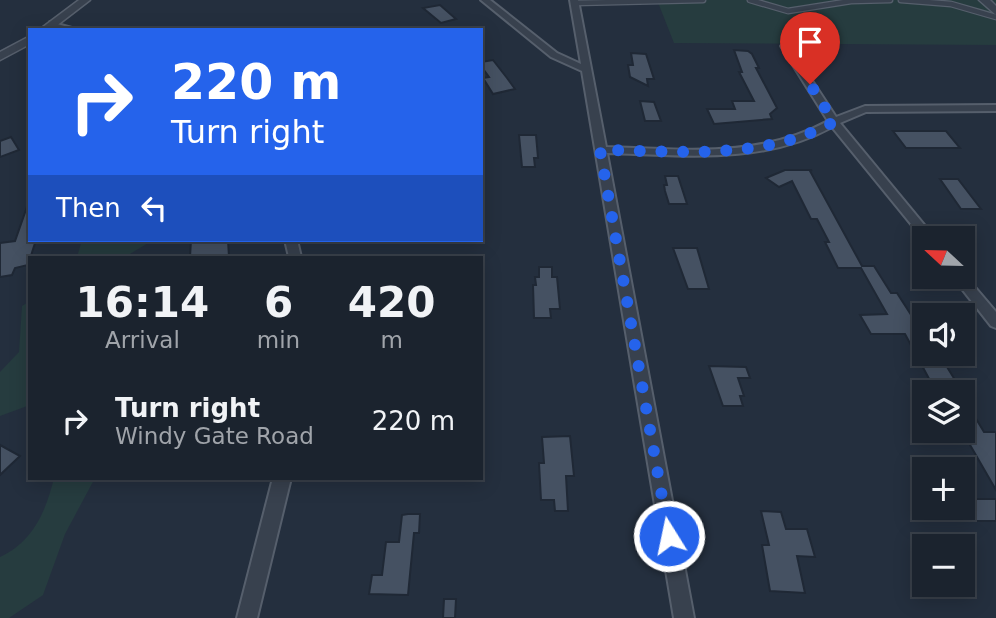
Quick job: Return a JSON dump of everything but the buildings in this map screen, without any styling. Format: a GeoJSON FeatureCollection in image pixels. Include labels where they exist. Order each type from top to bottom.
{"type":"FeatureCollection","features":[{"type":"Feature","properties":{"kind":"street"},"geometry":{"type":"LineString","coordinates":[[49,27],[85,0]]}},
{"type":"Feature","properties":{"kind":"street"},"geometry":{"type":"LineString","coordinates":[[485,0],[554,55],[584,69]]}},
{"type":"Feature","properties":{"kind":"street"},"geometry":{"type":"LineString","coordinates":[[984,0],[996,14]]}},
{"type":"Feature","properties":{"kind":"street"},"geometry":{"type":"LineString","coordinates":[[574,1],[684,618]]}},
{"type":"Feature","properties":{"kind":"street"},"geometry":{"type":"LineString","coordinates":[[0,57],[28,40]]}},
{"type":"Feature","properties":{"kind":"street"},"geometry":{"type":"LineString","coordinates":[[785,46],[834,122],[919,226]]}},
{"type":"Feature","properties":{"kind":"street"},"geometry":{"type":"LineString","coordinates":[[600,150],[745,150],[792,141],[851,112],[883,108],[996,108]]}},
{"type":"Feature","properties":{"kind":"street"},"geometry":{"type":"LineString","coordinates":[[970,289],[996,322]]}},
{"type":"Feature","properties":{"kind":"street"},"geometry":{"type":"LineString","coordinates":[[247,618],[282,480]]}},
{"type":"Feature","properties":{"kind":"lane"},"geometry":{"type":"LineString","coordinates":[[574,1],[703,0]]}},
{"type":"Feature","properties":{"kind":"lane"},"geometry":{"type":"LineString","coordinates":[[750,0],[774,11],[793,13],[845,2],[890,0]]}},
{"type":"Feature","properties":{"kind":"lane"},"geometry":{"type":"LineString","coordinates":[[901,0],[951,4],[996,14]]}},
{"type":"Feature","properties":{"kind":"path"},"geometry":{"type":"LineString","coordinates":[[785,46],[784,44],[799,44],[803,35],[810,32],[793,13]]}},
{"type":"Feature","properties":{"kind":"green space"},"geometry":{"type":"Polygon","coordinates":[[[657,0],[996,0],[996,45],[674,43],[657,0]]]}},
{"type":"Feature","properties":{"kind":"green space"},"geometry":{"type":"Polygon","coordinates":[[[81,242],[150,242],[127,256],[77,256],[81,242]]]}},
{"type":"Feature","properties":{"kind":"green space"},"geometry":{"type":"Polygon","coordinates":[[[28,302],[28,406],[0,416],[0,372],[19,352],[22,306],[28,302]]]}},
{"type":"Feature","properties":{"kind":"green space"},"geometry":{"type":"Polygon","coordinates":[[[53,480],[94,480],[65,534],[43,595],[9,618],[0,618],[0,557],[11,551],[29,534],[47,502],[53,480]]]}},
{"type":"Feature","properties":{"kind":"route"},"geometry":{"type":"LineString","coordinates":[[669,536],[600,150],[745,150],[812,135],[834,122],[810,84]]}}]}
